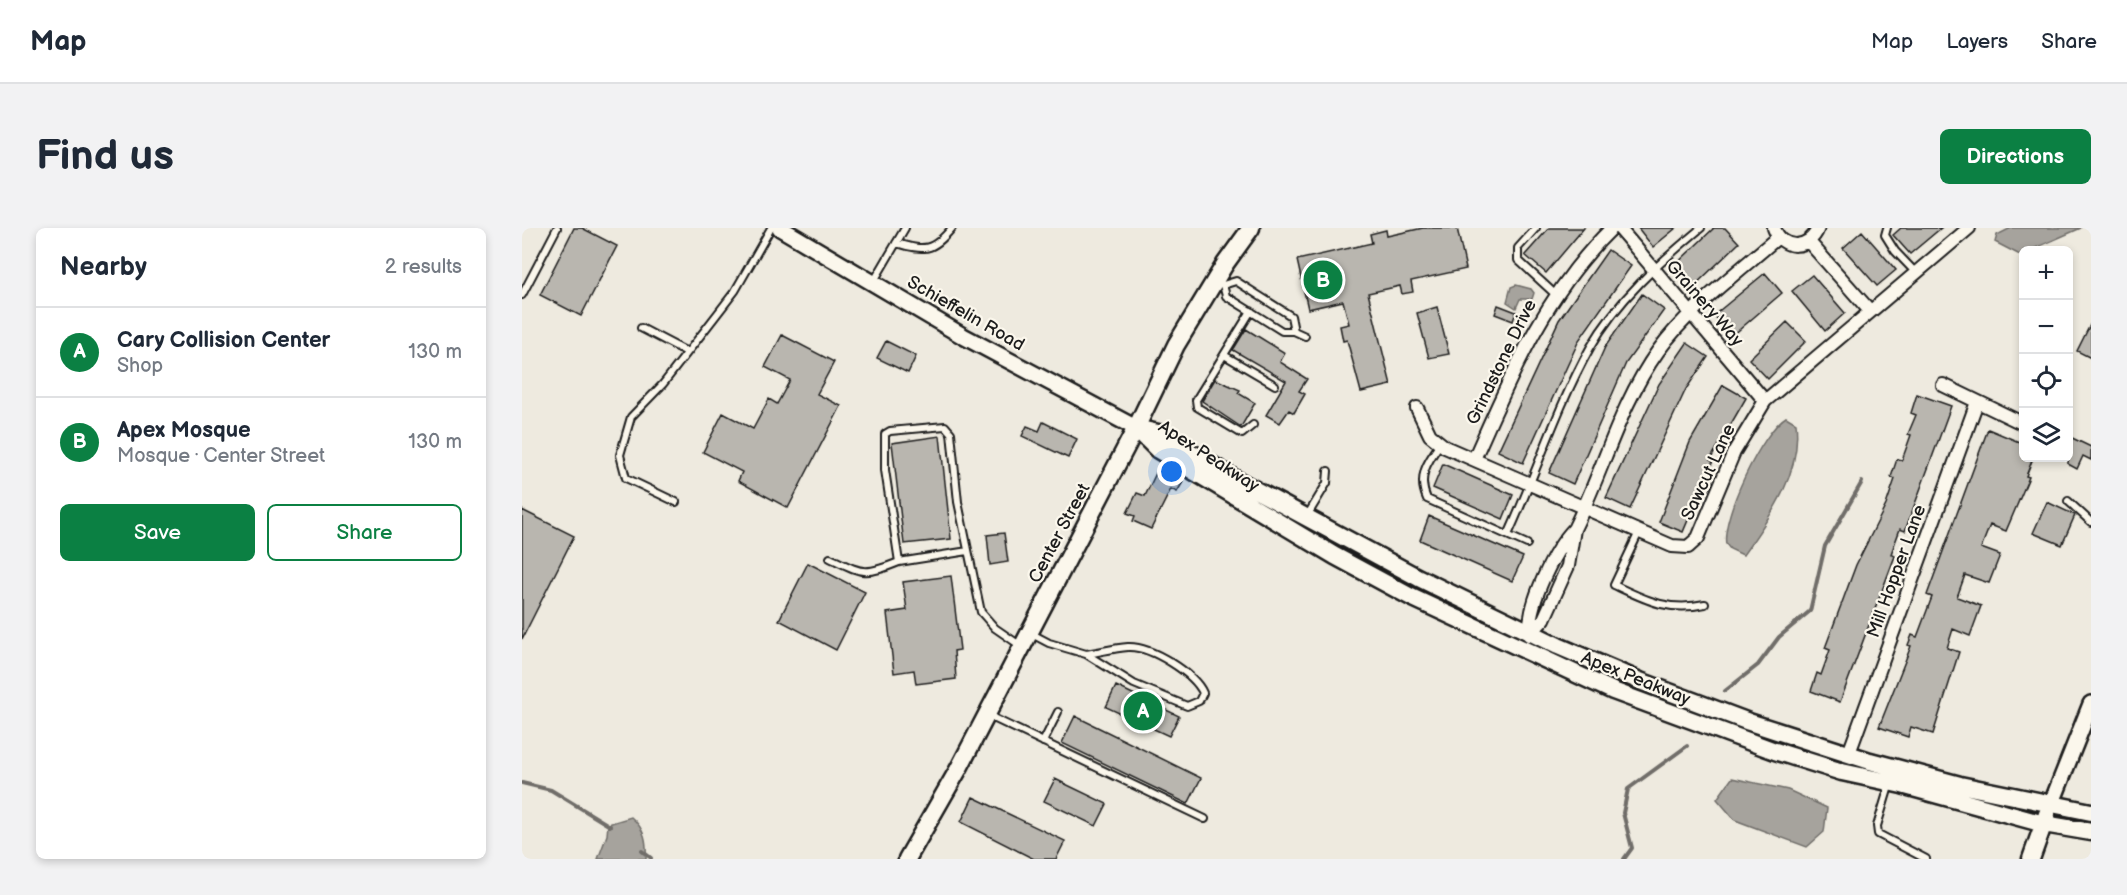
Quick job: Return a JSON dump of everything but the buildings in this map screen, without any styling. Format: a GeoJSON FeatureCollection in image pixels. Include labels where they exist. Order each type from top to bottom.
{"type":"FeatureCollection","features":[{"type":"Feature","properties":{"kind":"main road","name":"Center Street"},"geometry":{"type":"LineString","coordinates":[[908,859],[1136,428],[1176,345],[1219,282],[1251,228]]}},
{"type":"Feature","properties":{"kind":"main road","name":"Apex Peakway"},"geometry":{"type":"LineString","coordinates":[[1136,428],[1158,432],[1238,480],[1419,578],[1530,632],[1640,681],[1749,722],[1925,776],[2091,812]]}},
{"type":"Feature","properties":{"kind":"main road","name":"Apex Peakway"},"geometry":{"type":"LineString","coordinates":[[1136,428],[1158,450],[1335,556],[1411,597],[1605,687],[1714,730],[1842,772],[2044,824],[2091,832]]}},
{"type":"Feature","properties":{"kind":"main road"},"geometry":{"type":"LineString","coordinates":[[2031,859],[2051,805]]}},
{"type":"Feature","properties":{"kind":"street","name":"Schieffelin Road"},"geometry":{"type":"LineString","coordinates":[[780,228],[963,336],[1136,428]]}},
{"type":"Feature","properties":{"kind":"street","name":"Grindstone Drive"},"geometry":{"type":"LineString","coordinates":[[1474,459],[1523,352],[1556,295],[1612,228]]}},
{"type":"Feature","properties":{"kind":"street","name":"Grainery Way"},"geometry":{"type":"LineString","coordinates":[[1619,228],[1766,401]]}},
{"type":"Feature","properties":{"kind":"street"},"geometry":{"type":"LineString","coordinates":[[1522,650],[1530,632],[1529,615],[1560,547],[1574,529],[1585,507],[1615,434],[1644,374],[1673,332],[1776,233],[1796,246],[1809,242],[1818,228]]}},
{"type":"Feature","properties":{"kind":"street","name":"Sawcut Lane"},"geometry":{"type":"LineString","coordinates":[[1418,408],[1430,435],[1440,443],[1639,532],[1678,548],[1688,547],[1698,538],[1734,452],[1766,401],[1969,228]]}},
{"type":"Feature","properties":{"kind":"street"},"geometry":{"type":"LineString","coordinates":[[1809,242],[1870,311]]}},
{"type":"Feature","properties":{"kind":"street"},"geometry":{"type":"LineString","coordinates":[[1943,385],[2019,422]]}},
{"type":"Feature","properties":{"kind":"street","name":"Mill Hopper Lane"},"geometry":{"type":"LineString","coordinates":[[1849,753],[1977,402]]}},
{"type":"Feature","properties":{"kind":"street"},"geometry":{"type":"LineString","coordinates":[[2051,805],[2091,704]]}},
{"type":"Feature","properties":{"kind":"lane"},"geometry":{"type":"LineString","coordinates":[[522,295],[557,228]]}},
{"type":"Feature","properties":{"kind":"lane"},"geometry":{"type":"LineString","coordinates":[[676,502],[626,478],[620,455],[631,417],[663,384],[735,291],[771,228]]}},
{"type":"Feature","properties":{"kind":"lane"},"geometry":{"type":"LineString","coordinates":[[874,282],[905,228]]}},
{"type":"Feature","properties":{"kind":"lane"},"geometry":{"type":"LineString","coordinates":[[896,243],[920,250],[938,245],[952,228]]}},
{"type":"Feature","properties":{"kind":"lane"},"geometry":{"type":"LineString","coordinates":[[1536,228],[1518,248],[1518,260],[1556,295]]}},
{"type":"Feature","properties":{"kind":"lane"},"geometry":{"type":"LineString","coordinates":[[1508,535],[1574,380],[1591,346],[1616,311],[1652,269],[1701,228]]}},
{"type":"Feature","properties":{"kind":"lane"},"geometry":{"type":"LineString","coordinates":[[1887,228],[1885,235],[1895,252],[1916,273]]}},
{"type":"Feature","properties":{"kind":"lane"},"geometry":{"type":"LineString","coordinates":[[1294,331],[1291,316],[1236,281],[1219,282],[1226,296],[1282,331],[1294,331],[1305,336]]}},
{"type":"Feature","properties":{"kind":"lane"},"geometry":{"type":"LineString","coordinates":[[1251,311],[1196,400],[1197,408],[1242,434],[1253,425]]}},
{"type":"Feature","properties":{"kind":"lane"},"geometry":{"type":"LineString","coordinates":[[641,328],[687,352]]}},
{"type":"Feature","properties":{"kind":"lane"},"geometry":{"type":"LineString","coordinates":[[1224,355],[1275,385]]}},
{"type":"Feature","properties":{"kind":"lane"},"geometry":{"type":"LineString","coordinates":[[899,562],[885,470],[885,434],[890,431],[945,426],[951,433],[958,502],[981,612],[994,628],[1025,639],[1049,643],[1086,654],[1134,684],[1187,706],[1199,701],[1203,693],[1191,675],[1148,652],[1131,647],[1086,654]]}},
{"type":"Feature","properties":{"kind":"lane"},"geometry":{"type":"LineString","coordinates":[[1440,443],[1427,462],[1422,478],[1422,489],[1427,499],[1527,544]]}},
{"type":"Feature","properties":{"kind":"lane"},"geometry":{"type":"LineString","coordinates":[[1306,516],[1327,483],[1328,471]]}},
{"type":"Feature","properties":{"kind":"lane"},"geometry":{"type":"LineString","coordinates":[[2068,501],[2091,522]]}},
{"type":"Feature","properties":{"kind":"lane"},"geometry":{"type":"LineString","coordinates":[[1639,532],[1614,585],[1651,602],[1683,609],[1705,604]]}},
{"type":"Feature","properties":{"kind":"lane"},"geometry":{"type":"LineString","coordinates":[[830,558],[857,571],[869,573],[899,562],[968,551]]}},
{"type":"Feature","properties":{"kind":"lane"},"geometry":{"type":"LineString","coordinates":[[1043,742],[1058,712]]}},
{"type":"Feature","properties":{"kind":"lane"},"geometry":{"type":"LineString","coordinates":[[986,715],[1205,819]]}},
{"type":"Feature","properties":{"kind":"lane"},"geometry":{"type":"LineString","coordinates":[[1890,783],[1876,826],[1878,834],[1926,859]]}},
{"type":"Feature","properties":{"kind":"shaded area"},"geometry":{"type":"Polygon","coordinates":[[[2011,228],[2081,228],[2040,246],[2019,246],[2019,254],[1995,242],[1997,235],[2011,228]]]}},
{"type":"Feature","properties":{"kind":"shaded area"},"geometry":{"type":"Polygon","coordinates":[[[1516,285],[1531,289],[1534,293],[1532,299],[1520,299],[1516,308],[1507,302],[1511,287],[1516,285]]]}},
{"type":"Feature","properties":{"kind":"shaded area"},"geometry":{"type":"Polygon","coordinates":[[[1786,417],[1796,423],[1797,441],[1789,476],[1774,509],[1743,555],[1730,549],[1726,544],[1730,515],[1736,496],[1755,457],[1776,426],[1786,417]]]}},
{"type":"Feature","properties":{"kind":"shaded area"},"geometry":{"type":"Polygon","coordinates":[[[1732,778],[1788,790],[1827,808],[1824,832],[1807,847],[1735,820],[1717,799],[1732,778]]]}},
{"type":"Feature","properties":{"kind":"shaded area"},"geometry":{"type":"Polygon","coordinates":[[[631,817],[644,836],[646,859],[598,859],[607,835],[608,824],[631,817]]]}},
{"type":"Feature","properties":{"kind":"waterway"},"geometry":{"type":"LineString","coordinates":[[1725,691],[1758,665],[1779,637],[1810,611],[1825,546],[1862,482]]}},
{"type":"Feature","properties":{"kind":"waterway"},"geometry":{"type":"LineString","coordinates":[[1624,859],[1632,848],[1623,813],[1628,789],[1687,746]]}},
{"type":"Feature","properties":{"kind":"waterway"},"geometry":{"type":"LineString","coordinates":[[522,783],[551,790],[610,826]]}},
{"type":"Feature","properties":{"kind":"waterway"},"geometry":{"type":"LineString","coordinates":[[642,851],[651,858]]}},
{"type":"Feature","properties":{"kind":"place","name":"Apex Mosque"},"geometry":{"type":"Point","coordinates":[1323,280]}},
{"type":"Feature","properties":{"kind":"place","name":"Cary Collision Center"},"geometry":{"type":"Point","coordinates":[1143,711]}}]}
